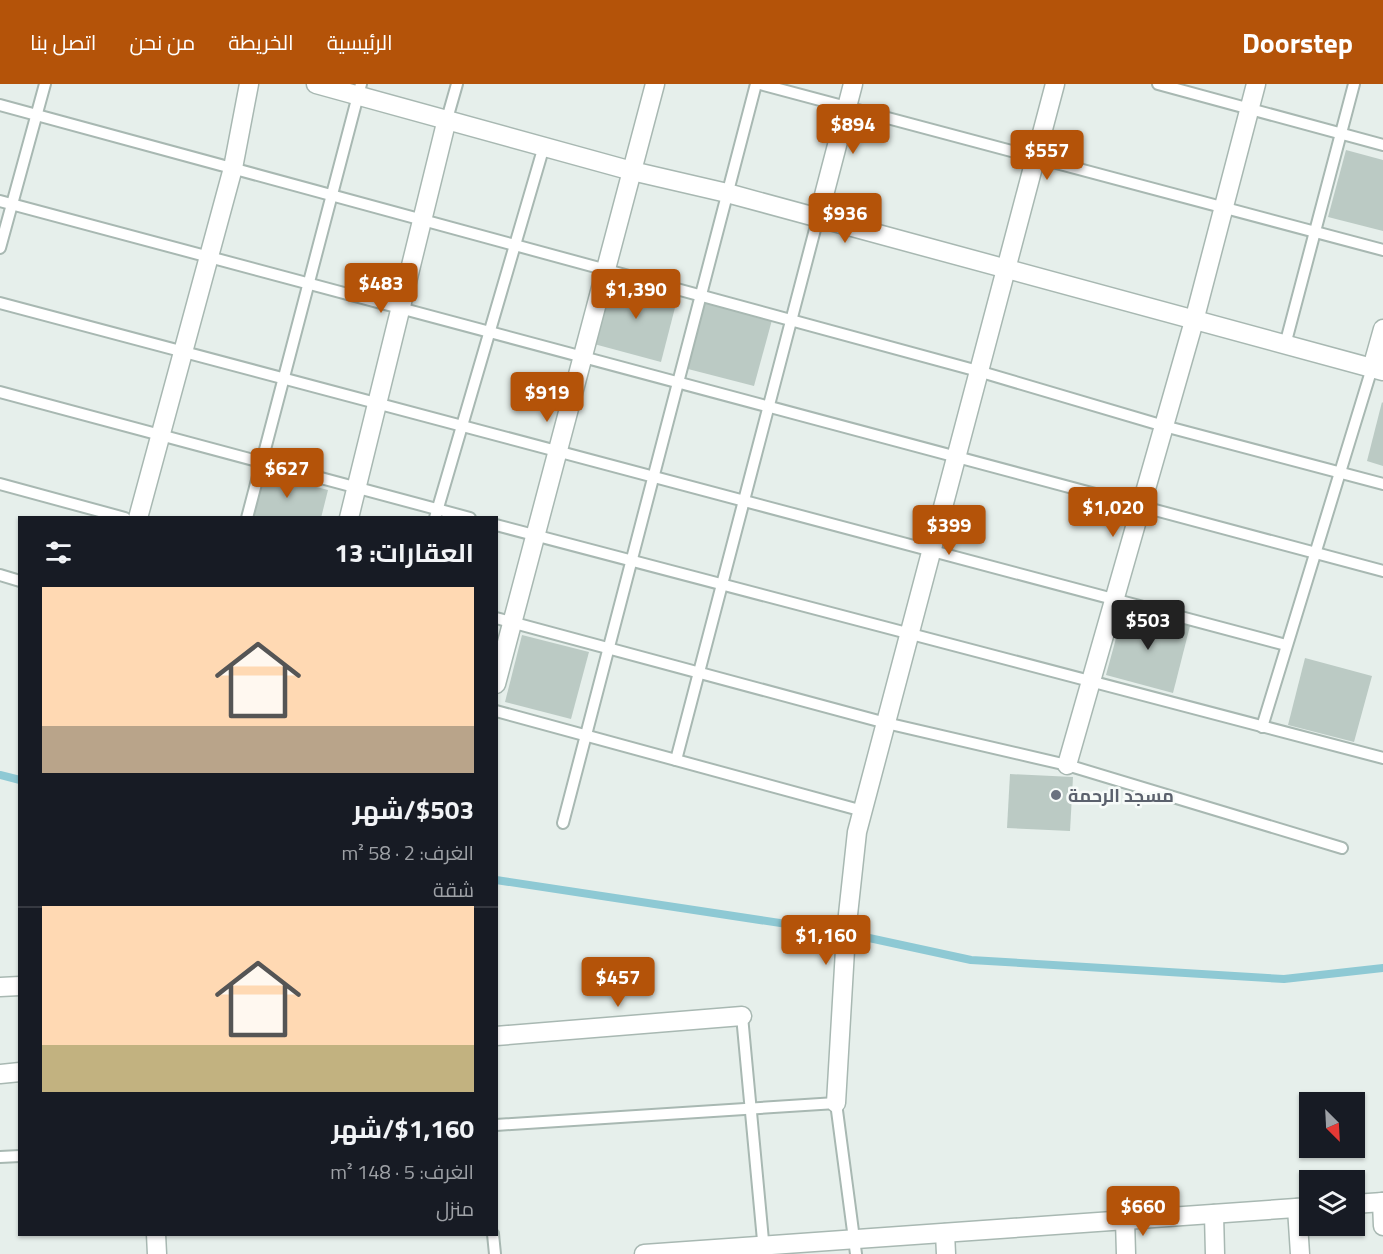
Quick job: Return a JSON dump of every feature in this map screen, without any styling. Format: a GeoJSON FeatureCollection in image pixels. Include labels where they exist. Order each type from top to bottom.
{"type":"FeatureCollection","features":[{"type":"Feature","properties":{"kind":"street"},"geometry":{"type":"LineString","coordinates":[[139,516],[233,168],[249,84]]}},
{"type":"Feature","properties":{"kind":"street"},"geometry":{"type":"LineString","coordinates":[[316,84],[359,90],[447,119],[632,171],[727,193],[1377,370],[1383,329]]}},
{"type":"Feature","properties":{"kind":"street"},"geometry":{"type":"LineString","coordinates":[[498,670],[505,620],[536,535],[655,84]]}},
{"type":"Feature","properties":{"kind":"street"},"geometry":{"type":"LineString","coordinates":[[818,218],[853,84]]}},
{"type":"Feature","properties":{"kind":"street"},"geometry":{"type":"LineString","coordinates":[[836,1103],[846,933],[857,832],[1055,84]]}},
{"type":"Feature","properties":{"kind":"street"},"geometry":{"type":"LineString","coordinates":[[1067,765],[1194,321],[1256,84]]}},
{"type":"Feature","properties":{"kind":"street"},"geometry":{"type":"LineString","coordinates":[[349,516],[447,119]]}},
{"type":"Feature","properties":{"kind":"street"},"geometry":{"type":"LineString","coordinates":[[0,987],[18,986]]}},
{"type":"Feature","properties":{"kind":"street"},"geometry":{"type":"LineString","coordinates":[[498,1036],[742,1016]]}},
{"type":"Feature","properties":{"kind":"street"},"geometry":{"type":"LineString","coordinates":[[0,1074],[18,1072]]}},
{"type":"Feature","properties":{"kind":"street"},"geometry":{"type":"LineString","coordinates":[[1365,1203],[1382,1202],[1383,1226]]}},
{"type":"Feature","properties":{"kind":"street"},"geometry":{"type":"LineString","coordinates":[[644,1254],[855,1247],[945,1233],[1299,1208]]}},
{"type":"Feature","properties":{"kind":"street"},"geometry":{"type":"LineString","coordinates":[[1214,1214],[1215,1254]]}},
{"type":"Feature","properties":{"kind":"street"},"geometry":{"type":"LineString","coordinates":[[1125,1220],[1126,1254]]}},
{"type":"Feature","properties":{"kind":"street"},"geometry":{"type":"LineString","coordinates":[[945,1233],[946,1254]]}},
{"type":"Feature","properties":{"kind":"street"},"geometry":{"type":"LineString","coordinates":[[156,1236],[157,1254]]}},
{"type":"Feature","properties":{"kind":"street"},"geometry":{"type":"LineString","coordinates":[[1300,1254],[1301,1236]]}},
{"type":"Feature","properties":{"kind":"lane"},"geometry":{"type":"LineString","coordinates":[[0,248],[45,84]]}},
{"type":"Feature","properties":{"kind":"lane"},"geometry":{"type":"LineString","coordinates":[[447,119],[457,84]]}},
{"type":"Feature","properties":{"kind":"lane"},"geometry":{"type":"LineString","coordinates":[[563,823],[727,193],[758,84],[1383,250]]}},
{"type":"Feature","properties":{"kind":"lane"},"geometry":{"type":"LineString","coordinates":[[1158,84],[1383,145]]}},
{"type":"Feature","properties":{"kind":"lane"},"geometry":{"type":"LineString","coordinates":[[1285,345],[1354,84]]}},
{"type":"Feature","properties":{"kind":"lane"},"geometry":{"type":"LineString","coordinates":[[248,516],[359,90]]}},
{"type":"Feature","properties":{"kind":"lane"},"geometry":{"type":"LineString","coordinates":[[0,105],[978,371],[1164,426],[1383,484]]}},
{"type":"Feature","properties":{"kind":"lane"},"geometry":{"type":"LineString","coordinates":[[437,513],[544,146]]}},
{"type":"Feature","properties":{"kind":"lane"},"geometry":{"type":"LineString","coordinates":[[0,201],[1383,570]]}},
{"type":"Feature","properties":{"kind":"lane"},"geometry":{"type":"LineString","coordinates":[[676,760],[818,218]]}},
{"type":"Feature","properties":{"kind":"lane"},"geometry":{"type":"LineString","coordinates":[[0,303],[1286,645]]}},
{"type":"Feature","properties":{"kind":"lane"},"geometry":{"type":"LineString","coordinates":[[1262,727],[1340,472],[1377,370]]}},
{"type":"Feature","properties":{"kind":"lane"},"geometry":{"type":"LineString","coordinates":[[0,392],[356,488],[437,513],[457,516]]}},
{"type":"Feature","properties":{"kind":"lane"},"geometry":{"type":"LineString","coordinates":[[0,484],[118,516]]}},
{"type":"Feature","properties":{"kind":"lane"},"geometry":{"type":"LineString","coordinates":[[498,526],[1383,758]]}},
{"type":"Feature","properties":{"kind":"lane"},"geometry":{"type":"LineString","coordinates":[[0,575],[18,580]]}},
{"type":"Feature","properties":{"kind":"lane"},"geometry":{"type":"LineString","coordinates":[[505,620],[886,723],[1067,765],[1342,848]]}},
{"type":"Feature","properties":{"kind":"lane"},"geometry":{"type":"LineString","coordinates":[[498,712],[863,811]]}},
{"type":"Feature","properties":{"kind":"lane"},"geometry":{"type":"LineString","coordinates":[[742,1016],[764,1250]]}},
{"type":"Feature","properties":{"kind":"lane"},"geometry":{"type":"LineString","coordinates":[[498,1125],[836,1103],[855,1247]]}},
{"type":"Feature","properties":{"kind":"lane"},"geometry":{"type":"LineString","coordinates":[[0,1158],[18,1156]]}},
{"type":"Feature","properties":{"kind":"lane"},"geometry":{"type":"LineString","coordinates":[[493,1236],[495,1254]]}},
{"type":"Feature","properties":{"kind":"building"},"geometry":{"type":"Polygon","coordinates":[[[1346,150],[1383,160],[1383,231],[1328,217],[1346,150]]]}},
{"type":"Feature","properties":{"kind":"building"},"geometry":{"type":"Polygon","coordinates":[[[612,278],[678,296],[661,362],[594,344],[612,278]]]}},
{"type":"Feature","properties":{"kind":"building"},"geometry":{"type":"Polygon","coordinates":[[[705,302],[772,320],[754,386],[688,369],[705,302]]]}},
{"type":"Feature","properties":{"kind":"building"},"geometry":{"type":"Polygon","coordinates":[[[1383,403],[1383,466],[1367,461],[1383,403]]]}},
{"type":"Feature","properties":{"kind":"building"},"geometry":{"type":"Polygon","coordinates":[[[262,473],[328,490],[322,516],[250,516],[262,473]]]}},
{"type":"Feature","properties":{"kind":"building"},"geometry":{"type":"Polygon","coordinates":[[[1124,609],[1190,626],[1173,693],[1106,675],[1124,609]]]}},
{"type":"Feature","properties":{"kind":"building"},"geometry":{"type":"Polygon","coordinates":[[[522,635],[589,652],[571,719],[505,702],[522,635]]]}},
{"type":"Feature","properties":{"kind":"building"},"geometry":{"type":"Polygon","coordinates":[[[1305,658],[1372,676],[1354,742],[1288,725],[1305,658]]]}},
{"type":"Feature","properties":{"kind":"building"},"geometry":{"type":"Polygon","coordinates":[[[1010,774],[1073,777],[1070,831],[1007,828],[1010,774]]]}},
{"type":"Feature","properties":{"kind":"waterway"},"geometry":{"type":"LineString","coordinates":[[0,775],[18,780]]}},
{"type":"Feature","properties":{"kind":"waterway"},"geometry":{"type":"LineString","coordinates":[[498,880],[846,933],[971,960],[1284,979],[1383,968]]}},
{"type":"Feature","properties":{"kind":"place","name":"مسجد الرحمة"},"geometry":{"type":"Point","coordinates":[1056,795]}}]}
